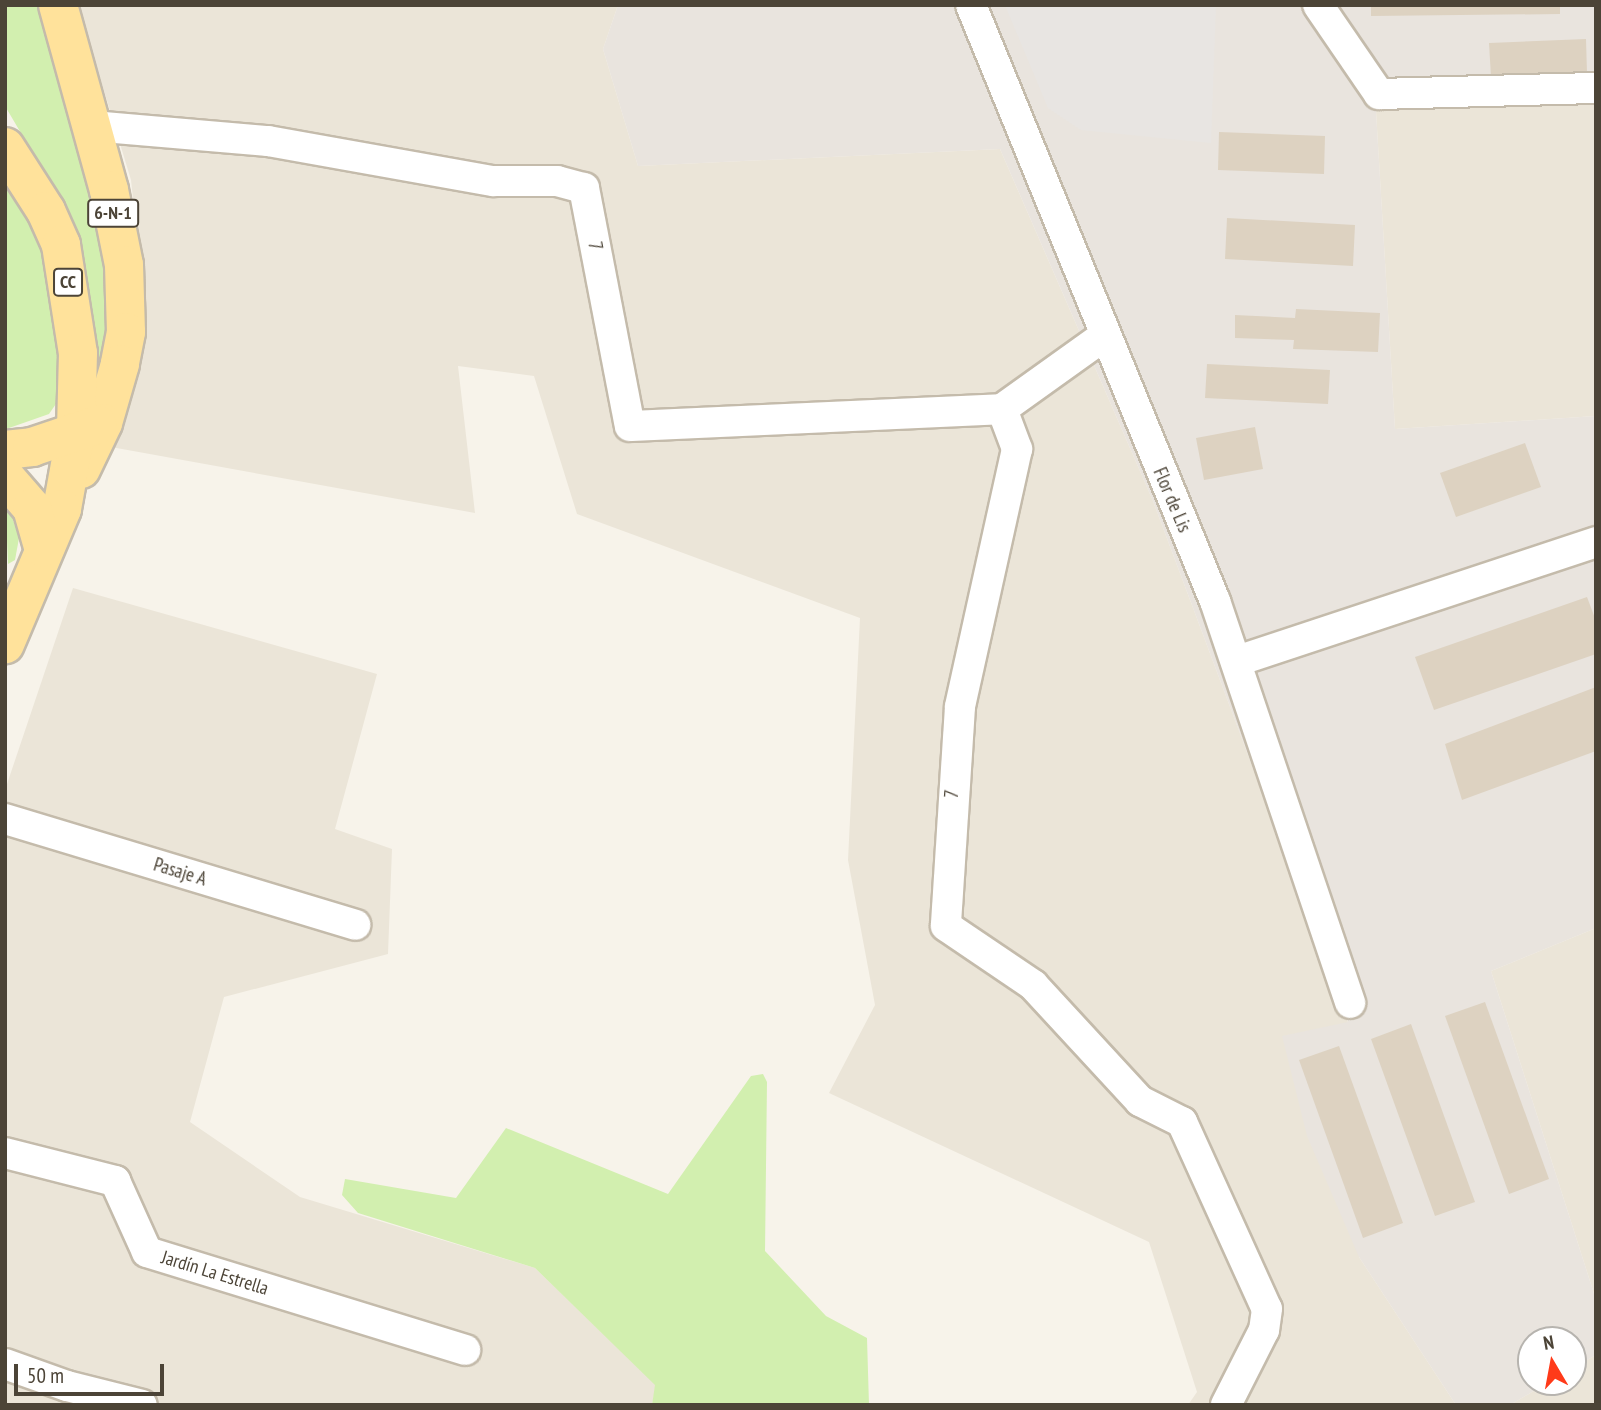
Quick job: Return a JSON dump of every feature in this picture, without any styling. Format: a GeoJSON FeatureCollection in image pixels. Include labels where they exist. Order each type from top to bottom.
{"type":"FeatureCollection","features":[{"type":"Feature","properties":{"kind":"main road","name":"6-N-1"},"geometry":{"type":"LineString","coordinates":[[58,5],[109,190],[124,278],[125,332],[90,427]]}},
{"type":"Feature","properties":{"kind":"main road","name":"CC"},"geometry":{"type":"LineString","coordinates":[[5,147],[46,211],[61,245],[90,427]]}},
{"type":"Feature","properties":{"kind":"main road"},"geometry":{"type":"LineString","coordinates":[[5,450],[32,447],[90,427]]}},
{"type":"Feature","properties":{"kind":"main road"},"geometry":{"type":"LineString","coordinates":[[5,644],[43,547],[62,509],[90,427]]}},
{"type":"Feature","properties":{"kind":"main road"},"geometry":{"type":"LineString","coordinates":[[5,477],[32,508],[43,547]]}},
{"type":"Feature","properties":{"kind":"street","name":"Flor de Lis"},"geometry":{"type":"LineString","coordinates":[[971,5],[1237,661],[1350,1003]]}},
{"type":"Feature","properties":{"kind":"street"},"geometry":{"type":"LineString","coordinates":[[1318,5],[1379,94],[1596,88]]}},
{"type":"Feature","properties":{"kind":"street","name":"7"},"geometry":{"type":"LineString","coordinates":[[92,126],[268,141],[493,181],[556,181],[584,188],[630,426],[1002,409],[1017,449],[960,707],[946,926],[1033,985],[1140,1101],[1182,1122],[1267,1309],[1264,1329],[1226,1405]]}},
{"type":"Feature","properties":{"kind":"street"},"geometry":{"type":"LineString","coordinates":[[1002,409],[1104,335]]}},
{"type":"Feature","properties":{"kind":"street"},"geometry":{"type":"LineString","coordinates":[[1237,661],[1596,542]]}},
{"type":"Feature","properties":{"kind":"street","name":"Pasaje A"},"geometry":{"type":"LineString","coordinates":[[5,819],[355,925]]}},
{"type":"Feature","properties":{"kind":"street","name":"Jardín La Estrella"},"geometry":{"type":"LineString","coordinates":[[5,1153],[115,1181],[147,1252],[465,1350]]}},
{"type":"Feature","properties":{"kind":"street"},"geometry":{"type":"LineString","coordinates":[[5,1364],[67,1386],[142,1405]]}},
{"type":"Feature","properties":{"kind":"shaded area"},"geometry":{"type":"Polygon","coordinates":[[[78,5],[618,5],[603,49],[638,166],[1000,149],[1153,501],[1348,1022],[1359,1257],[1456,1405],[1188,1405],[1197,1392],[1149,1242],[829,1093],[875,1005],[848,860],[860,618],[577,514],[534,376],[458,366],[475,513],[111,447],[135,383],[144,301],[131,180],[78,5]]]}},
{"type":"Feature","properties":{"kind":"shaded area"},"geometry":{"type":"Polygon","coordinates":[[[618,5],[1596,5],[1596,92],[1376,111],[1395,429],[1596,416],[1596,928],[1491,971],[1596,1300],[1596,1355],[1587,1360],[1587,1326],[1517,1326],[1517,1396],[1525,1396],[1510,1405],[1456,1405],[1359,1257],[1307,1136],[1282,1036],[1348,1022],[1153,501],[1000,149],[638,166],[603,49],[618,5]]]}},
{"type":"Feature","properties":{"kind":"shaded area"},"geometry":{"type":"Polygon","coordinates":[[[1005,5],[1216,5],[1211,143],[1081,130],[1048,108],[1005,5]]]}},
{"type":"Feature","properties":{"kind":"shaded area"},"geometry":{"type":"Polygon","coordinates":[[[1596,92],[1596,416],[1395,429],[1376,111],[1596,92]]]}},
{"type":"Feature","properties":{"kind":"shaded area"},"geometry":{"type":"Polygon","coordinates":[[[73,588],[377,674],[335,829],[392,849],[388,954],[224,997],[190,1122],[300,1197],[535,1268],[656,1385],[652,1405],[5,1405],[5,790],[73,588]]]}},
{"type":"Feature","properties":{"kind":"shaded area"},"geometry":{"type":"Polygon","coordinates":[[[1596,928],[1596,1300],[1491,971],[1596,928]]]}},
{"type":"Feature","properties":{"kind":"shaded area"},"geometry":{"type":"Polygon","coordinates":[[[1596,1355],[1596,1405],[1510,1405],[1525,1396],[1587,1396],[1587,1360],[1596,1355]]]}},
{"type":"Feature","properties":{"kind":"green space"},"geometry":{"type":"Polygon","coordinates":[[[5,5],[40,5],[78,131],[113,306],[97,414],[58,196],[5,106],[5,5]]]}},
{"type":"Feature","properties":{"kind":"green space"},"geometry":{"type":"Polygon","coordinates":[[[5,170],[47,253],[61,327],[58,401],[49,414],[9,428],[5,428],[5,170]]]}},
{"type":"Feature","properties":{"kind":"green space"},"geometry":{"type":"Polygon","coordinates":[[[5,495],[19,538],[15,560],[8,564],[5,495]]]}},
{"type":"Feature","properties":{"kind":"green space"},"geometry":{"type":"Polygon","coordinates":[[[763,1074],[767,1082],[765,1251],[826,1316],[867,1338],[869,1405],[652,1405],[655,1385],[535,1268],[358,1213],[342,1195],[345,1179],[456,1198],[506,1128],[668,1194],[751,1076],[763,1074]]]}},
{"type":"Feature","properties":{"kind":"building"},"geometry":{"type":"Polygon","coordinates":[[[1371,5],[1560,5],[1560,14],[1371,16],[1371,5]]]}},
{"type":"Feature","properties":{"kind":"building"},"geometry":{"type":"Polygon","coordinates":[[[1586,39],[1587,73],[1491,77],[1489,43],[1586,39]]]}},
{"type":"Feature","properties":{"kind":"building"},"geometry":{"type":"Polygon","coordinates":[[[1219,132],[1325,136],[1324,174],[1218,170],[1219,132]]]}},
{"type":"Feature","properties":{"kind":"building"},"geometry":{"type":"Polygon","coordinates":[[[1227,218],[1355,225],[1353,266],[1225,259],[1227,218]]]}},
{"type":"Feature","properties":{"kind":"building"},"geometry":{"type":"Polygon","coordinates":[[[1296,309],[1380,313],[1378,352],[1293,349],[1294,340],[1235,338],[1235,315],[1295,318],[1296,309]]]}},
{"type":"Feature","properties":{"kind":"building"},"geometry":{"type":"Polygon","coordinates":[[[1207,364],[1330,370],[1328,404],[1205,398],[1207,364]]]}},
{"type":"Feature","properties":{"kind":"building"},"geometry":{"type":"Polygon","coordinates":[[[1255,427],[1263,469],[1204,480],[1196,438],[1255,427]]]}},
{"type":"Feature","properties":{"kind":"building"},"geometry":{"type":"Polygon","coordinates":[[[1525,443],[1541,487],[1456,517],[1440,473],[1525,443]]]}},
{"type":"Feature","properties":{"kind":"building"},"geometry":{"type":"Polygon","coordinates":[[[1587,597],[1596,621],[1596,654],[1434,710],[1415,657],[1587,597]]]}},
{"type":"Feature","properties":{"kind":"building"},"geometry":{"type":"Polygon","coordinates":[[[1596,687],[1596,751],[1462,800],[1445,744],[1596,687]]]}},
{"type":"Feature","properties":{"kind":"building"},"geometry":{"type":"Polygon","coordinates":[[[1485,1002],[1549,1179],[1509,1194],[1445,1016],[1485,1002]]]}},
{"type":"Feature","properties":{"kind":"building"},"geometry":{"type":"Polygon","coordinates":[[[1411,1024],[1475,1202],[1435,1216],[1371,1039],[1411,1024]]]}},
{"type":"Feature","properties":{"kind":"building"},"geometry":{"type":"Polygon","coordinates":[[[1339,1046],[1403,1223],[1363,1238],[1299,1060],[1339,1046]]]}}]}
